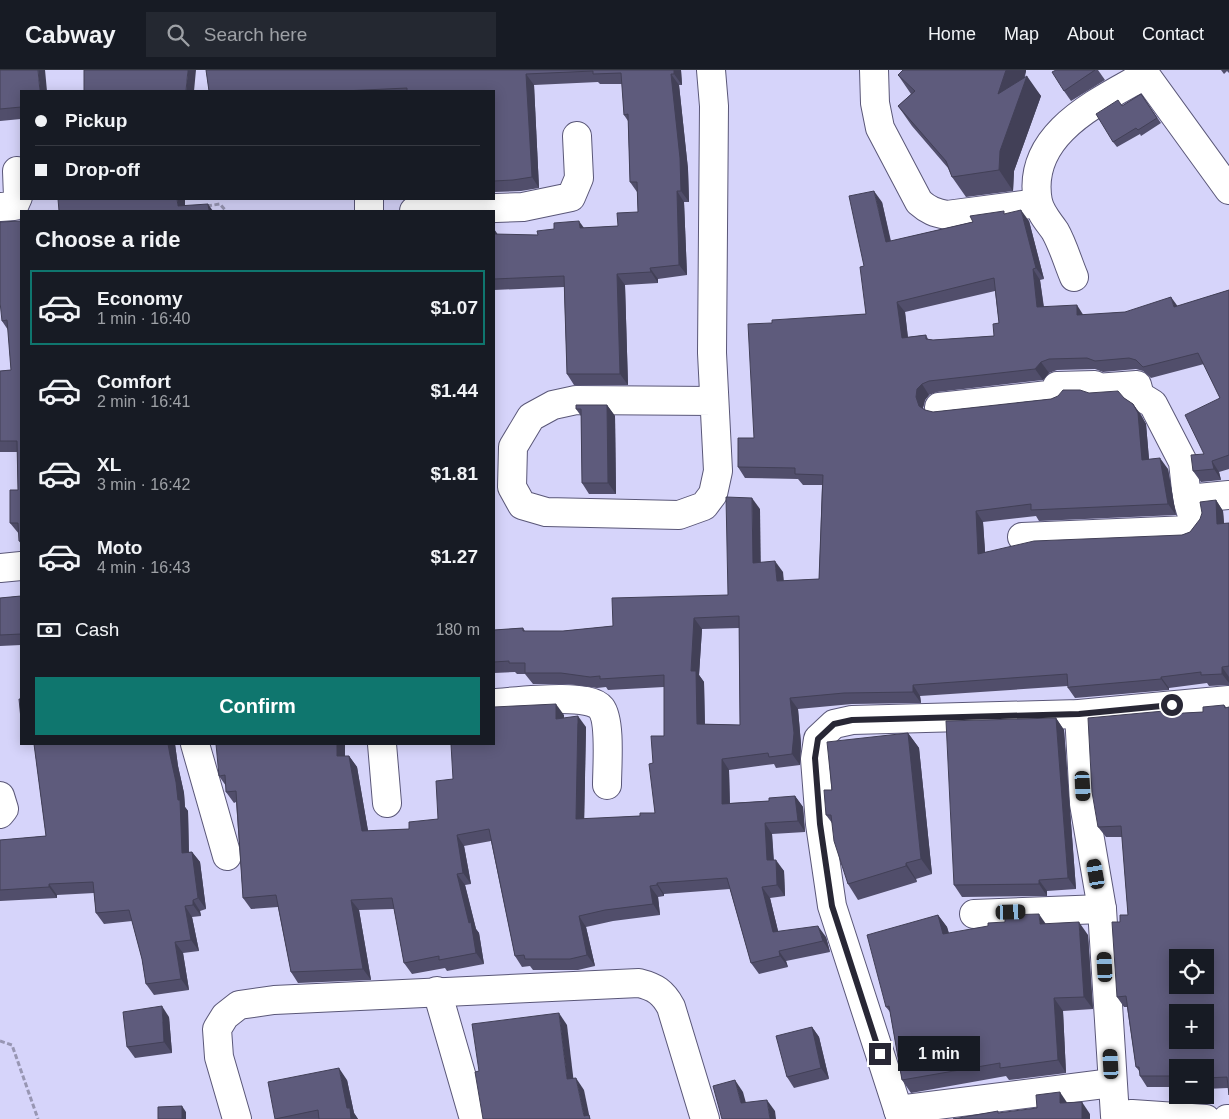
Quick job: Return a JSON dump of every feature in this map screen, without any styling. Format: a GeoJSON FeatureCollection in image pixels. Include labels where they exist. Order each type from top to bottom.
{"type":"FeatureCollection","features":[{"type":"Feature","properties":{"kind":"street"},"geometry":{"type":"LineString","coordinates":[[711,70],[714,106],[712,353],[718,471],[713,494],[704,506],[679,514],[546,512],[522,505],[512,487],[513,447],[531,417],[553,405],[576,400],[713,401]]}},
{"type":"Feature","properties":{"kind":"street"},"geometry":{"type":"LineString","coordinates":[[874,70],[875,103],[880,128],[919,202],[927,209],[936,214],[947,215],[1038,203]]}},
{"type":"Feature","properties":{"kind":"street"},"geometry":{"type":"LineString","coordinates":[[1074,277],[1055,232],[1044,218],[1038,203],[1036,186],[1044,155],[1052,140],[1077,114],[1144,72],[1226,177]]}},
{"type":"Feature","properties":{"kind":"street"},"geometry":{"type":"LineString","coordinates":[[436,210],[523,206],[571,197],[579,178],[578,136]]}},
{"type":"Feature","properties":{"kind":"street"},"geometry":{"type":"LineString","coordinates":[[0,206],[14,206],[18,196],[17,171]]}},
{"type":"Feature","properties":{"kind":"street"},"geometry":{"type":"LineString","coordinates":[[939,407],[1057,394],[1057,386],[1095,385],[1096,388],[1137,385],[1140,396],[1153,404],[1183,462],[1187,499],[1194,522],[1189,530],[1022,537]]}},
{"type":"Feature","properties":{"kind":"street"},"geometry":{"type":"LineString","coordinates":[[1187,499],[1229,495]]}},
{"type":"Feature","properties":{"kind":"street"},"geometry":{"type":"LineString","coordinates":[[0,568],[20,566]]}},
{"type":"Feature","properties":{"kind":"street"},"geometry":{"type":"LineString","coordinates":[[495,703],[566,700],[594,702],[601,708],[604,716],[607,738],[607,785]]}},
{"type":"Feature","properties":{"kind":"street"},"geometry":{"type":"LineString","coordinates":[[1112,1083],[900,1114],[832,906],[817,786],[815,758],[818,739],[834,724],[852,720],[1079,714],[1229,700]]}},
{"type":"Feature","properties":{"kind":"street"},"geometry":{"type":"LineString","coordinates":[[1079,714],[1084,804],[1102,909],[1115,1117],[1132,1114],[1206,1119]]}},
{"type":"Feature","properties":{"kind":"street"},"geometry":{"type":"LineString","coordinates":[[194,745],[227,856]]}},
{"type":"Feature","properties":{"kind":"street"},"geometry":{"type":"LineString","coordinates":[[382,745],[387,803]]}},
{"type":"Feature","properties":{"kind":"street"},"geometry":{"type":"LineString","coordinates":[[0,796],[4,809],[0,814]]}},
{"type":"Feature","properties":{"kind":"street"},"geometry":{"type":"LineString","coordinates":[[974,914],[1102,909]]}},
{"type":"Feature","properties":{"kind":"street"},"geometry":{"type":"LineString","coordinates":[[237,1119],[219,1057],[216,1029],[224,1016],[238,1005],[274,1000],[437,991],[639,983],[654,987],[666,996],[705,1119]]}},
{"type":"Feature","properties":{"kind":"street"},"geometry":{"type":"LineString","coordinates":[[437,991],[474,1119]]}},
{"type":"Feature","properties":{"kind":"path"},"geometry":{"type":"LineString","coordinates":[[202,207],[220,204],[225,210]]}},
{"type":"Feature","properties":{"kind":"path"},"geometry":{"type":"LineString","coordinates":[[0,1040],[12,1045],[38,1119]]}},
{"type":"Feature","properties":{"kind":"building"},"geometry":{"type":"Polygon","coordinates":[[[0,70],[38,70],[40,90],[20,90],[20,107],[0,109],[0,70]]]}},
{"type":"Feature","properties":{"kind":"building"},"geometry":{"type":"Polygon","coordinates":[[[84,70],[188,70],[186,90],[84,90],[84,70]]]}},
{"type":"Feature","properties":{"kind":"building"},"geometry":{"type":"Polygon","coordinates":[[[206,70],[674,70],[674,74],[671,74],[680,158],[681,191],[677,191],[679,265],[650,268],[651,272],[617,274],[620,374],[567,374],[564,276],[495,279],[495,234],[538,235],[537,231],[554,229],[554,223],[579,221],[580,228],[618,226],[617,213],[638,212],[637,182],[630,182],[628,114],[624,115],[621,73],[593,74],[593,71],[526,74],[532,177],[495,181],[495,90],[407,90],[407,88],[364,90],[209,90],[206,70]]]}},
{"type":"Feature","properties":{"kind":"building"},"geometry":{"type":"Polygon","coordinates":[[[903,70],[1006,70],[998,94],[1027,76],[1000,151],[999,170],[952,177],[946,161],[898,106],[915,91],[898,75],[903,70]]]}},
{"type":"Feature","properties":{"kind":"building"},"geometry":{"type":"Polygon","coordinates":[[[1056,70],[1095,70],[1064,91],[1052,72],[1056,70]]]}},
{"type":"Feature","properties":{"kind":"building"},"geometry":{"type":"Polygon","coordinates":[[[1141,94],[1157,118],[1113,142],[1096,114],[1118,100],[1122,106],[1141,94]]]}},
{"type":"Feature","properties":{"kind":"building"},"geometry":{"type":"Polygon","coordinates":[[[874,191],[886,242],[973,222],[970,216],[1004,211],[1004,214],[1021,210],[1036,268],[1033,269],[1037,307],[1077,305],[1077,315],[1125,312],[1171,297],[1174,307],[1229,290],[1229,455],[1212,461],[1214,469],[1193,471],[1191,455],[1204,454],[1185,415],[1220,398],[1198,353],[1143,367],[1136,360],[1129,358],[1095,361],[1087,358],[1049,359],[1041,362],[1035,369],[929,381],[917,389],[916,397],[919,406],[933,412],[1051,399],[1058,396],[1063,390],[1080,390],[1089,393],[1118,391],[1133,404],[1138,413],[1142,460],[1160,458],[1168,504],[1031,510],[1031,504],[976,511],[978,554],[1034,541],[1182,535],[1190,532],[1200,519],[1202,513],[1200,502],[1216,500],[1217,524],[1229,523],[1229,666],[1222,667],[1222,674],[1201,675],[1201,672],[1161,677],[1161,679],[1068,688],[1067,674],[913,685],[913,692],[844,693],[790,698],[794,733],[792,754],[769,757],[768,753],[722,759],[722,804],[769,801],[769,798],[795,796],[798,821],[765,823],[767,860],[776,860],[777,885],[762,887],[773,932],[818,926],[823,941],[779,951],[780,956],[751,963],[727,878],[657,883],[657,885],[650,886],[653,904],[605,910],[579,916],[587,955],[570,959],[525,959],[524,955],[515,956],[489,829],[457,835],[463,873],[457,874],[469,923],[471,922],[476,953],[439,960],[439,956],[404,963],[392,898],[351,900],[363,969],[291,972],[276,895],[243,898],[236,791],[226,792],[225,775],[219,776],[216,745],[337,745],[337,756],[349,756],[362,831],[409,829],[409,822],[438,819],[436,781],[453,779],[451,745],[495,745],[495,707],[556,704],[556,719],[578,716],[576,819],[640,816],[640,813],[655,813],[649,764],[653,763],[651,736],[664,736],[664,675],[600,679],[600,676],[525,673],[525,663],[495,662],[495,630],[523,628],[523,631],[563,631],[613,626],[612,598],[728,595],[726,497],[752,498],[753,563],[775,561],[777,581],[819,579],[823,475],[795,474],[795,468],[738,467],[738,438],[754,438],[748,324],[772,323],[772,320],[866,314],[860,267],[864,266],[849,196],[874,191]],[[994,278],[897,302],[902,338],[926,335],[926,339],[933,340],[994,336],[993,324],[999,323],[994,278]],[[739,616],[694,618],[691,671],[696,671],[697,724],[740,725],[739,616]]]}},
{"type":"Feature","properties":{"kind":"building"},"geometry":{"type":"Polygon","coordinates":[[[58,200],[177,200],[178,206],[208,204],[209,210],[59,210],[58,200]]]}},
{"type":"Feature","properties":{"kind":"building"},"geometry":{"type":"Polygon","coordinates":[[[20,221],[20,541],[18,523],[10,523],[10,490],[18,490],[17,441],[0,441],[0,371],[11,370],[7,320],[2,321],[0,302],[0,222],[20,221]]]}},
{"type":"Feature","properties":{"kind":"building"},"geometry":{"type":"Polygon","coordinates":[[[576,405],[607,405],[608,483],[582,483],[581,409],[576,409],[576,405]]]}},
{"type":"Feature","properties":{"kind":"building"},"geometry":{"type":"Polygon","coordinates":[[[20,596],[20,634],[0,635],[0,598],[20,596]]]}},
{"type":"Feature","properties":{"kind":"building"},"geometry":{"type":"Polygon","coordinates":[[[1224,705],[1225,708],[1229,707],[1229,1095],[1227,1077],[1214,1078],[1214,1059],[1169,1059],[1169,1076],[1140,1076],[1139,1067],[1136,1067],[1126,996],[1117,997],[1112,922],[1120,922],[1120,915],[1128,915],[1121,826],[1098,827],[1092,792],[1088,718],[1164,711],[1165,714],[1203,712],[1203,707],[1224,705]]]}},
{"type":"Feature","properties":{"kind":"building"},"geometry":{"type":"Polygon","coordinates":[[[1056,718],[1068,878],[1039,880],[1039,884],[954,885],[946,721],[1056,718]]]}},
{"type":"Feature","properties":{"kind":"building"},"geometry":{"type":"Polygon","coordinates":[[[908,733],[921,859],[906,863],[906,866],[848,884],[834,841],[831,815],[826,815],[824,790],[832,790],[827,742],[908,733]]]}},
{"type":"Feature","properties":{"kind":"building"},"geometry":{"type":"Polygon","coordinates":[[[34,745],[168,745],[178,800],[180,800],[182,853],[192,852],[198,898],[193,900],[193,905],[185,906],[191,940],[175,942],[181,979],[146,984],[142,959],[129,910],[96,913],[93,882],[49,884],[49,887],[0,890],[0,840],[46,836],[34,745]]]}},
{"type":"Feature","properties":{"kind":"building"},"geometry":{"type":"Polygon","coordinates":[[[1039,914],[1040,924],[1079,922],[1084,997],[1054,998],[1058,1060],[1000,1068],[1000,1063],[902,1080],[889,1006],[886,1007],[867,935],[938,915],[943,934],[988,926],[988,923],[1005,922],[1005,915],[1039,914]]]}},
{"type":"Feature","properties":{"kind":"building"},"geometry":{"type":"Polygon","coordinates":[[[162,1006],[164,1042],[127,1047],[123,1012],[162,1006]]]}},
{"type":"Feature","properties":{"kind":"building"},"geometry":{"type":"Polygon","coordinates":[[[559,1013],[567,1079],[576,1078],[584,1116],[589,1115],[590,1119],[483,1119],[475,1072],[479,1071],[472,1024],[559,1013]]]}},
{"type":"Feature","properties":{"kind":"building"},"geometry":{"type":"Polygon","coordinates":[[[812,1027],[821,1068],[787,1077],[776,1036],[812,1027]]]}},
{"type":"Feature","properties":{"kind":"building"},"geometry":{"type":"Polygon","coordinates":[[[339,1068],[347,1108],[350,1108],[351,1119],[319,1119],[318,1110],[275,1119],[268,1082],[339,1068]]]}},
{"type":"Feature","properties":{"kind":"building"},"geometry":{"type":"Polygon","coordinates":[[[735,1080],[741,1103],[767,1100],[770,1119],[722,1119],[713,1086],[735,1080]]]}},
{"type":"Feature","properties":{"kind":"building"},"geometry":{"type":"Polygon","coordinates":[[[1060,1092],[1060,1103],[1082,1102],[1082,1119],[953,1119],[998,1111],[998,1113],[1037,1108],[1036,1095],[1060,1092]]]}},
{"type":"Feature","properties":{"kind":"building"},"geometry":{"type":"Polygon","coordinates":[[[182,1106],[182,1119],[158,1119],[158,1107],[182,1106]]]}},
{"type":"Feature","properties":{"kind":"route"},"geometry":{"type":"LineString","coordinates":[[880,1054],[832,906],[820,824],[815,758],[818,739],[834,724],[852,720],[1079,714],[1172,705]]}}]}
